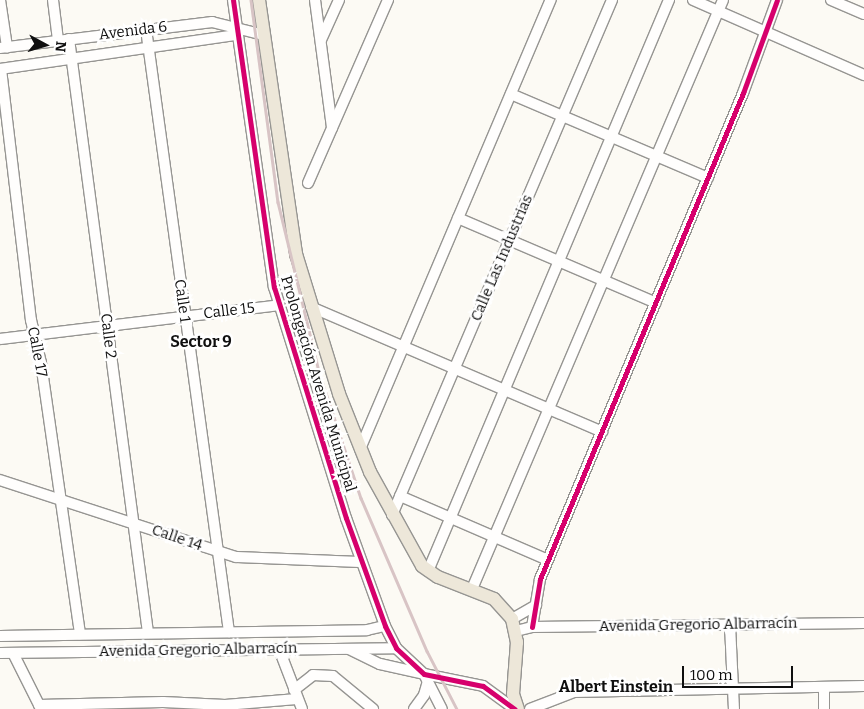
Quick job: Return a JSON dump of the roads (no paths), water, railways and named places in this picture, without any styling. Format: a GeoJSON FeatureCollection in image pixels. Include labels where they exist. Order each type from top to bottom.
{"type":"FeatureCollection","features":[{"type":"Feature","properties":{"kind":"main road","name":"Prolongación Avenida Municipal"},"geometry":{"type":"LineString","coordinates":[[259,0],[296,254],[338,394],[360,449],[412,551],[428,571],[500,603],[514,625]]}},
{"type":"Feature","properties":{"kind":"main road"},"geometry":{"type":"LineString","coordinates":[[514,625],[513,694],[516,709]]}},
{"type":"Feature","properties":{"kind":"street"},"geometry":{"type":"LineString","coordinates":[[0,0],[3,48]]}},
{"type":"Feature","properties":{"kind":"street","name":"Calle 2"},"geometry":{"type":"LineString","coordinates":[[53,0],[64,40],[72,60],[148,633]]}},
{"type":"Feature","properties":{"kind":"street","name":"Prolongación Avenida Municipal"},"geometry":{"type":"LineString","coordinates":[[233,0],[263,223],[279,305],[361,562],[385,626],[396,648]]}},
{"type":"Feature","properties":{"kind":"street"},"geometry":{"type":"LineString","coordinates":[[315,0],[332,128]]}},
{"type":"Feature","properties":{"kind":"street"},"geometry":{"type":"LineString","coordinates":[[320,42],[339,0]]}},
{"type":"Feature","properties":{"kind":"street"},"geometry":{"type":"LineString","coordinates":[[308,183],[388,0]]}},
{"type":"Feature","properties":{"kind":"street"},"geometry":{"type":"LineString","coordinates":[[360,449],[551,0]]}},
{"type":"Feature","properties":{"kind":"street","name":"Calle Las Industrias"},"geometry":{"type":"LineString","coordinates":[[392,515],[612,0]]}},
{"type":"Feature","properties":{"kind":"street"},"geometry":{"type":"LineString","coordinates":[[428,571],[669,0]]}},
{"type":"Feature","properties":{"kind":"street"},"geometry":{"type":"LineString","coordinates":[[693,0],[864,75]]}},
{"type":"Feature","properties":{"kind":"street"},"geometry":{"type":"LineString","coordinates":[[472,589],[723,0]]}},
{"type":"Feature","properties":{"kind":"street"},"geometry":{"type":"LineString","coordinates":[[532,626],[548,560],[757,59],[764,31],[777,0]]}},
{"type":"Feature","properties":{"kind":"street"},"geometry":{"type":"LineString","coordinates":[[831,0],[864,14]]}},
{"type":"Feature","properties":{"kind":"street","name":"Avenida 6"},"geometry":{"type":"LineString","coordinates":[[3,48],[212,22],[237,31],[264,35]]}},
{"type":"Feature","properties":{"kind":"street","name":"Calle 1"},"geometry":{"type":"LineString","coordinates":[[146,29],[216,552],[229,632]]}},
{"type":"Feature","properties":{"kind":"street","name":"Avenida 6"},"geometry":{"type":"LineString","coordinates":[[0,69],[72,60],[237,31]]}},
{"type":"Feature","properties":{"kind":"street","name":"Calle 17"},"geometry":{"type":"LineString","coordinates":[[0,69],[35,334],[80,634]]}},
{"type":"Feature","properties":{"kind":"street"},"geometry":{"type":"LineString","coordinates":[[511,94],[708,178]]}},
{"type":"Feature","properties":{"kind":"street"},"geometry":{"type":"LineString","coordinates":[[458,218],[656,303]]}},
{"type":"Feature","properties":{"kind":"street","name":"Calle 15"},"geometry":{"type":"LineString","coordinates":[[0,339],[279,305]]}},
{"type":"Feature","properties":{"kind":"street"},"geometry":{"type":"LineString","coordinates":[[311,307],[602,432]]}},
{"type":"Feature","properties":{"kind":"street","name":"Calle 14"},"geometry":{"type":"LineString","coordinates":[[0,480],[59,498],[216,552],[242,557],[361,562]]}},
{"type":"Feature","properties":{"kind":"street"},"geometry":{"type":"LineString","coordinates":[[400,496],[548,560]]}},
{"type":"Feature","properties":{"kind":"street"},"geometry":{"type":"LineString","coordinates":[[514,625],[536,605]]}},
{"type":"Feature","properties":{"kind":"street","name":"Avenida Gregorio Albarracín"},"geometry":{"type":"LineString","coordinates":[[514,625],[864,623]]}},
{"type":"Feature","properties":{"kind":"street"},"geometry":{"type":"LineString","coordinates":[[730,625],[734,709]]}},
{"type":"Feature","properties":{"kind":"street","name":"Avenida Gregorio Albarracín"},"geometry":{"type":"LineString","coordinates":[[0,636],[367,630],[385,626]]}},
{"type":"Feature","properties":{"kind":"street"},"geometry":{"type":"LineString","coordinates":[[347,648],[380,664],[426,678],[483,686],[516,709]]}},
{"type":"Feature","properties":{"kind":"street"},"geometry":{"type":"LineString","coordinates":[[396,648],[426,678],[442,709]]}},
{"type":"Feature","properties":{"kind":"street","name":"Avenida Gregorio Albarracín"},"geometry":{"type":"LineString","coordinates":[[0,653],[396,648]]}},
{"type":"Feature","properties":{"kind":"street"},"geometry":{"type":"LineString","coordinates":[[279,649],[302,709]]}},
{"type":"Feature","properties":{"kind":"street"},"geometry":{"type":"LineString","coordinates":[[14,653],[40,707],[225,705],[295,694],[313,675],[333,676],[373,709]]}},
{"type":"Feature","properties":{"kind":"street"},"geometry":{"type":"LineString","coordinates":[[414,709],[422,700],[426,678]]}},
{"type":"Feature","properties":{"kind":"street"},"geometry":{"type":"LineString","coordinates":[[530,709],[574,692],[864,686]]}},
{"type":"Feature","properties":{"kind":"street"},"geometry":{"type":"LineString","coordinates":[[824,687],[824,709]]}},
{"type":"Feature","properties":{"kind":"railway"},"geometry":{"type":"LineString","coordinates":[[251,0],[278,202],[319,372],[361,498],[427,651],[457,709]]}},
{"type":"Feature","properties":{"kind":"district","name":"Sector 9"},"geometry":{"type":"Point","coordinates":[201,342]}},
{"type":"Feature","properties":{"kind":"district","name":"Albert Einstein"},"geometry":{"type":"Point","coordinates":[616,687]}}]}
